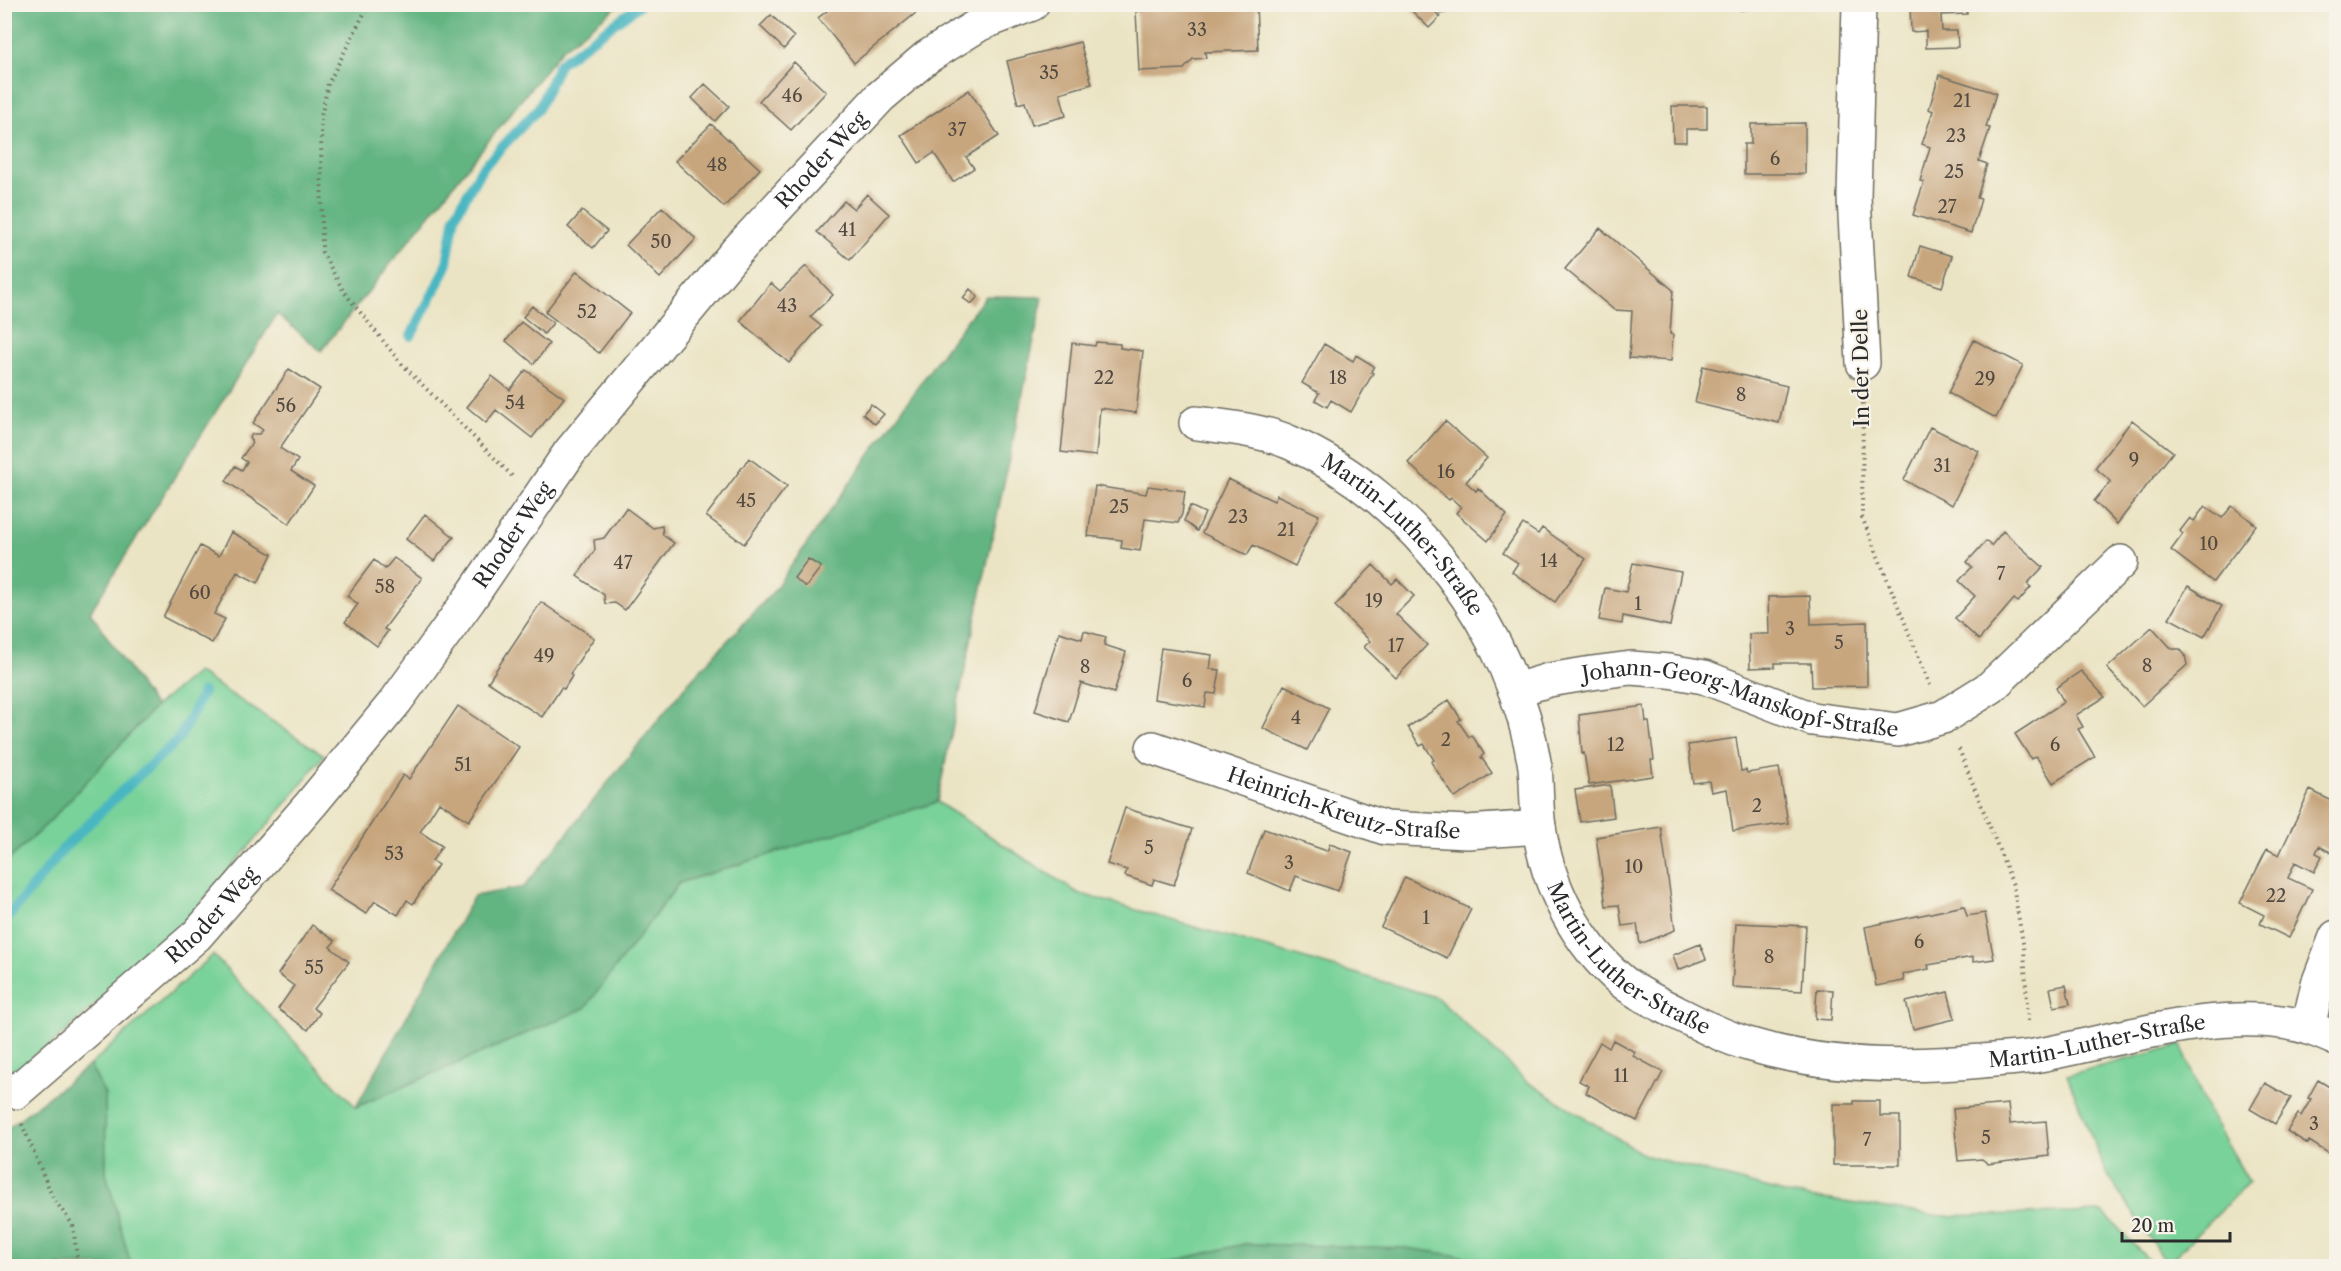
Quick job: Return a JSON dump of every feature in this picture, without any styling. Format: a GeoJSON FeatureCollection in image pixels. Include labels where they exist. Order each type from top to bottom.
{"type":"FeatureCollection","features":[{"type":"Feature","properties":{"kind":"street","name":"Rhoder Weg"},"geometry":{"type":"LineString","coordinates":[[16,1092],[205,927],[396,701],[469,600],[535,500],[570,452],[736,252],[880,97],[927,57],[980,24],[1032,4]]}},
{"type":"Feature","properties":{"kind":"street","name":"In der Delle"},"geometry":{"type":"LineString","coordinates":[[1859,4],[1854,197],[1863,363]]}},
{"type":"Feature","properties":{"kind":"street","name":"Martin-Luther-Straße"},"geometry":{"type":"LineString","coordinates":[[1196,423],[1242,430],[1288,442],[1333,466],[1373,494],[1454,575],[1490,633],[1516,690],[1534,766],[1539,827],[1556,892],[1575,926],[1598,957],[1625,984],[1706,1028],[1751,1045],[1797,1055],[1873,1065],[1947,1064],[2030,1057],[2197,1023],[2254,1020],[2322,1033]]}},
{"type":"Feature","properties":{"kind":"street","name":"Johann-Georg-Manskopf-Straße"},"geometry":{"type":"LineString","coordinates":[[1516,690],[1549,680],[1631,668],[1669,671],[1704,677],[1812,719],[1898,730],[1943,717],[1991,687],[2121,562]]}},
{"type":"Feature","properties":{"kind":"street","name":"Heinrich-Kreutz-Straße"},"geometry":{"type":"LineString","coordinates":[[1153,748],[1385,828],[1467,832],[1539,827]]}},
{"type":"Feature","properties":{"kind":"street"},"geometry":{"type":"LineString","coordinates":[[2322,1033],[2318,984],[2337,937]]}},
{"type":"Feature","properties":{"kind":"path"},"geometry":{"type":"LineString","coordinates":[[369,4],[328,84],[321,117],[322,252],[344,292],[399,360],[535,500]]}},
{"type":"Feature","properties":{"kind":"path","name":"In der Delle"},"geometry":{"type":"LineString","coordinates":[[1863,363],[1862,517],[1943,717],[1963,756],[2013,885],[2024,949],[2030,1057]]}},
{"type":"Feature","properties":{"kind":"path"},"geometry":{"type":"LineString","coordinates":[[16,1092],[23,1129],[53,1198],[73,1225],[78,1266]]}},
{"type":"Feature","properties":{"kind":"green space"},"geometry":{"type":"Polygon","coordinates":[[[5,4],[619,5],[562,49],[321,351],[277,314],[90,612],[155,707],[49,822],[5,863],[5,4]]]}},
{"type":"Feature","properties":{"kind":"green space"},"geometry":{"type":"Polygon","coordinates":[[[986,296],[1043,297],[937,802],[679,883],[585,1008],[356,1107],[474,896],[524,887],[688,683],[772,593],[947,346],[986,296]]]}},
{"type":"Feature","properties":{"kind":"green space"},"geometry":{"type":"Polygon","coordinates":[[[197,672],[324,755],[289,800],[174,934],[5,1086],[5,863],[49,822],[155,707],[197,672]]]}},
{"type":"Feature","properties":{"kind":"green space"},"geometry":{"type":"Polygon","coordinates":[[[937,802],[1078,893],[1436,997],[1526,1081],[1644,1155],[1788,1194],[1942,1216],[2103,1212],[2154,1266],[1528,1266],[1406,1248],[1244,1244],[1152,1266],[131,1266],[106,1173],[105,1095],[90,1065],[213,955],[356,1107],[585,1008],[679,883],[937,802]]]}},
{"type":"Feature","properties":{"kind":"green space"},"geometry":{"type":"Polygon","coordinates":[[[2181,1045],[2208,1111],[2249,1182],[2167,1264],[2105,1171],[2067,1075],[2181,1045]]]}},
{"type":"Feature","properties":{"kind":"green space"},"geometry":{"type":"Polygon","coordinates":[[[90,1065],[105,1095],[106,1173],[131,1266],[5,1266],[5,1130],[90,1065]]]}},
{"type":"Feature","properties":{"kind":"green space"},"geometry":{"type":"Polygon","coordinates":[[[1244,1244],[1406,1248],[1528,1266],[1152,1266],[1244,1244]]]}},
{"type":"Feature","properties":{"kind":"building"},"geometry":{"type":"Polygon","coordinates":[[[836,4],[840,4],[843,8],[848,4],[927,4],[854,63],[818,18],[836,4]]]}},
{"type":"Feature","properties":{"kind":"building"},"geometry":{"type":"Polygon","coordinates":[[[1202,4],[1256,4],[1258,50],[1205,52],[1206,58],[1193,59],[1184,69],[1139,71],[1136,11],[1202,8],[1202,4]]]}},
{"type":"Feature","properties":{"kind":"building"},"geometry":{"type":"Polygon","coordinates":[[[1405,4],[1428,4],[1440,17],[1429,28],[1405,4]]]}},
{"type":"Feature","properties":{"kind":"building"},"geometry":{"type":"Polygon","coordinates":[[[1438,4],[1482,4],[1483,6],[1440,14],[1438,4]]]}},
{"type":"Feature","properties":{"kind":"building"},"geometry":{"type":"Polygon","coordinates":[[[1740,4],[1776,4],[1776,6],[1741,10],[1740,4]]]}},
{"type":"Feature","properties":{"kind":"building"},"geometry":{"type":"Polygon","coordinates":[[[1910,4],[1967,4],[1967,14],[1941,15],[1942,31],[1957,31],[1958,47],[1926,48],[1926,31],[1911,32],[1910,4]]]}},
{"type":"Feature","properties":{"kind":"building"},"geometry":{"type":"Polygon","coordinates":[[[771,15],[794,37],[784,49],[760,26],[771,15]]]}},
{"type":"Feature","properties":{"kind":"building"},"geometry":{"type":"Polygon","coordinates":[[[1080,42],[1092,84],[1060,93],[1066,116],[1032,125],[1025,102],[1018,104],[1007,61],[1080,42]]]}},
{"type":"Feature","properties":{"kind":"building"},"geometry":{"type":"Polygon","coordinates":[[[794,62],[826,92],[791,130],[759,101],[794,62]]]}},
{"type":"Feature","properties":{"kind":"building"},"geometry":{"type":"Polygon","coordinates":[[[1939,75],[1996,93],[1986,127],[1990,128],[1979,161],[1987,164],[1977,198],[1981,199],[1971,233],[1913,215],[1924,182],[1920,181],[1930,147],[1922,144],[1933,111],[1929,109],[1939,75]]]}},
{"type":"Feature","properties":{"kind":"building"},"geometry":{"type":"Polygon","coordinates":[[[705,84],[729,106],[715,121],[692,98],[705,84]]]}},
{"type":"Feature","properties":{"kind":"building"},"geometry":{"type":"Polygon","coordinates":[[[969,90],[999,136],[966,157],[974,168],[953,182],[934,153],[919,163],[901,135],[969,90]]]}},
{"type":"Feature","properties":{"kind":"building"},"geometry":{"type":"Polygon","coordinates":[[[1672,106],[1707,106],[1707,129],[1686,129],[1686,142],[1673,142],[1672,106]]]}},
{"type":"Feature","properties":{"kind":"building"},"geometry":{"type":"Polygon","coordinates":[[[1805,123],[1805,174],[1744,174],[1744,144],[1751,144],[1751,124],[1805,123]]]}},
{"type":"Feature","properties":{"kind":"building"},"geometry":{"type":"Polygon","coordinates":[[[711,124],[760,169],[724,207],[675,161],[711,124]]]}},
{"type":"Feature","properties":{"kind":"building"},"geometry":{"type":"Polygon","coordinates":[[[867,194],[889,214],[850,260],[817,232],[844,201],[854,209],[867,194]]]}},
{"type":"Feature","properties":{"kind":"building"},"geometry":{"type":"Polygon","coordinates":[[[662,207],[696,239],[660,278],[626,245],[662,207]]]}},
{"type":"Feature","properties":{"kind":"building"},"geometry":{"type":"Polygon","coordinates":[[[582,211],[607,231],[593,248],[568,227],[582,211]]]}},
{"type":"Feature","properties":{"kind":"building"},"geometry":{"type":"Polygon","coordinates":[[[1600,228],[1673,290],[1671,361],[1629,358],[1632,311],[1614,310],[1565,269],[1600,228]]]}},
{"type":"Feature","properties":{"kind":"building"},"geometry":{"type":"Polygon","coordinates":[[[1920,246],[1952,256],[1942,287],[1911,277],[1920,246]]]}},
{"type":"Feature","properties":{"kind":"building"},"geometry":{"type":"Polygon","coordinates":[[[806,266],[833,295],[810,317],[821,326],[789,363],[740,321],[771,283],[780,291],[806,266]]]}},
{"type":"Feature","properties":{"kind":"building"},"geometry":{"type":"Polygon","coordinates":[[[577,271],[630,313],[599,353],[545,312],[577,271]]]}},
{"type":"Feature","properties":{"kind":"building"},"geometry":{"type":"Polygon","coordinates":[[[970,289],[978,297],[971,304],[963,298],[970,289]]]}},
{"type":"Feature","properties":{"kind":"building"},"geometry":{"type":"Polygon","coordinates":[[[532,306],[553,323],[544,334],[523,317],[532,306]]]}},
{"type":"Feature","properties":{"kind":"building"},"geometry":{"type":"Polygon","coordinates":[[[521,322],[549,344],[534,364],[506,341],[521,322]]]}},
{"type":"Feature","properties":{"kind":"building"},"geometry":{"type":"Polygon","coordinates":[[[1974,340],[2023,365],[1996,418],[1948,393],[1974,340]]]}},
{"type":"Feature","properties":{"kind":"building"},"geometry":{"type":"Polygon","coordinates":[[[1096,342],[1120,344],[1120,348],[1143,351],[1136,413],[1100,408],[1096,456],[1061,452],[1072,343],[1095,346],[1096,342]]]}},
{"type":"Feature","properties":{"kind":"building"},"geometry":{"type":"Polygon","coordinates":[[[1324,344],[1353,361],[1356,355],[1374,366],[1371,372],[1373,373],[1351,412],[1331,400],[1327,407],[1315,400],[1319,393],[1302,383],[1324,344]]]}},
{"type":"Feature","properties":{"kind":"building"},"geometry":{"type":"Polygon","coordinates":[[[1703,366],[1787,386],[1779,423],[1695,403],[1703,366]]]}},
{"type":"Feature","properties":{"kind":"building"},"geometry":{"type":"Polygon","coordinates":[[[289,369],[320,389],[280,448],[298,460],[291,471],[314,486],[289,524],[226,481],[235,466],[242,470],[247,462],[241,458],[252,443],[250,438],[252,434],[259,434],[263,430],[253,423],[289,369]]]}},
{"type":"Feature","properties":{"kind":"building"},"geometry":{"type":"Polygon","coordinates":[[[526,370],[564,398],[532,438],[496,410],[486,423],[467,407],[492,376],[510,390],[526,370]]]}},
{"type":"Feature","properties":{"kind":"building"},"geometry":{"type":"Polygon","coordinates":[[[871,404],[884,414],[875,424],[863,414],[871,404]]]}},
{"type":"Feature","properties":{"kind":"building"},"geometry":{"type":"Polygon","coordinates":[[[2132,420],[2173,452],[2117,524],[2094,501],[2111,481],[2095,468],[2132,420]]]}},
{"type":"Feature","properties":{"kind":"building"},"geometry":{"type":"Polygon","coordinates":[[[1445,421],[1487,458],[1466,482],[1476,491],[1478,488],[1507,515],[1488,541],[1456,513],[1461,507],[1451,498],[1449,500],[1408,463],[1445,421]]]}},
{"type":"Feature","properties":{"kind":"building"},"geometry":{"type":"Polygon","coordinates":[[[1930,427],[1979,451],[1952,505],[1904,480],[1930,427]]]}},
{"type":"Feature","properties":{"kind":"building"},"geometry":{"type":"Polygon","coordinates":[[[749,458],[787,486],[744,544],[706,516],[749,458]]]}},
{"type":"Feature","properties":{"kind":"building"},"geometry":{"type":"Polygon","coordinates":[[[1228,479],[1274,501],[1277,495],[1319,515],[1295,566],[1253,545],[1247,555],[1202,533],[1228,479]]]}},
{"type":"Feature","properties":{"kind":"building"},"geometry":{"type":"Polygon","coordinates":[[[1095,486],[1146,494],[1148,486],[1185,491],[1182,514],[1178,523],[1145,519],[1140,551],[1121,548],[1122,540],[1088,536],[1095,486]]]}},
{"type":"Feature","properties":{"kind":"building"},"geometry":{"type":"Polygon","coordinates":[[[1190,506],[1205,513],[1197,531],[1184,521],[1190,506]]]}},
{"type":"Feature","properties":{"kind":"building"},"geometry":{"type":"Polygon","coordinates":[[[2205,506],[2222,518],[2232,506],[2256,525],[2213,582],[2171,550],[2183,534],[2180,531],[2190,518],[2194,521],[2205,506]]]}},
{"type":"Feature","properties":{"kind":"building"},"geometry":{"type":"Polygon","coordinates":[[[626,508],[653,528],[662,526],[663,535],[674,543],[625,610],[615,603],[605,604],[604,595],[577,576],[595,550],[594,540],[604,538],[626,508]]]}},
{"type":"Feature","properties":{"kind":"building"},"geometry":{"type":"Polygon","coordinates":[[[425,514],[454,537],[434,561],[406,539],[425,514]]]}},
{"type":"Feature","properties":{"kind":"building"},"geometry":{"type":"Polygon","coordinates":[[[1523,524],[1538,534],[1542,528],[1586,559],[1555,602],[1512,572],[1518,563],[1503,553],[1523,524]]]}},
{"type":"Feature","properties":{"kind":"building"},"geometry":{"type":"Polygon","coordinates":[[[2003,531],[2043,567],[2027,584],[2031,587],[2018,602],[2014,599],[1979,640],[1955,618],[1975,596],[1959,581],[1972,567],[1967,562],[1986,541],[1991,546],[2003,531]]]}},
{"type":"Feature","properties":{"kind":"building"},"geometry":{"type":"Polygon","coordinates":[[[231,532],[272,554],[258,583],[237,572],[214,614],[225,619],[212,643],[163,617],[200,546],[219,556],[231,532]]]}},
{"type":"Feature","properties":{"kind":"building"},"geometry":{"type":"Polygon","coordinates":[[[394,558],[422,578],[384,629],[388,631],[377,646],[345,622],[358,604],[347,596],[374,560],[385,569],[394,558]]]}},
{"type":"Feature","properties":{"kind":"building"},"geometry":{"type":"Polygon","coordinates":[[[808,559],[821,567],[806,587],[794,578],[808,559]]]}},
{"type":"Feature","properties":{"kind":"building"},"geometry":{"type":"Polygon","coordinates":[[[1633,563],[1681,572],[1670,626],[1623,616],[1622,624],[1599,620],[1605,588],[1626,592],[1633,563]]]}},
{"type":"Feature","properties":{"kind":"building"},"geometry":{"type":"Polygon","coordinates":[[[1373,565],[1392,584],[1397,579],[1414,596],[1396,614],[1427,645],[1396,678],[1364,647],[1370,641],[1335,606],[1373,565]]]}},
{"type":"Feature","properties":{"kind":"building"},"geometry":{"type":"Polygon","coordinates":[[[2188,586],[2222,606],[2204,637],[2169,618],[2188,586]]]}},
{"type":"Feature","properties":{"kind":"building"},"geometry":{"type":"Polygon","coordinates":[[[1810,596],[1811,624],[1867,622],[1867,686],[1812,687],[1811,663],[1775,663],[1775,667],[1750,668],[1749,634],[1769,634],[1768,597],[1810,596]]]}},
{"type":"Feature","properties":{"kind":"building"},"geometry":{"type":"Polygon","coordinates":[[[541,602],[594,638],[570,674],[572,676],[564,689],[561,688],[542,717],[488,682],[541,602]]]}},
{"type":"Feature","properties":{"kind":"building"},"geometry":{"type":"Polygon","coordinates":[[[2152,627],[2172,649],[2180,649],[2185,655],[2187,665],[2142,706],[2107,668],[2152,627]]]}},
{"type":"Feature","properties":{"kind":"building"},"geometry":{"type":"Polygon","coordinates":[[[1084,631],[1106,637],[1104,645],[1126,652],[1114,693],[1081,683],[1069,722],[1035,711],[1059,632],[1082,639],[1084,631]]]}},
{"type":"Feature","properties":{"kind":"building"},"geometry":{"type":"Polygon","coordinates":[[[1161,648],[1212,655],[1210,669],[1220,670],[1216,694],[1207,693],[1205,707],[1154,699],[1161,648]]]}},
{"type":"Feature","properties":{"kind":"building"},"geometry":{"type":"Polygon","coordinates":[[[2081,671],[2105,697],[2076,715],[2083,727],[2078,729],[2095,757],[2053,783],[2036,756],[2031,759],[2015,734],[2064,702],[2056,688],[2081,671]]]}},
{"type":"Feature","properties":{"kind":"building"},"geometry":{"type":"Polygon","coordinates":[[[1284,685],[1329,708],[1307,750],[1263,728],[1284,685]]]}},
{"type":"Feature","properties":{"kind":"building"},"geometry":{"type":"Polygon","coordinates":[[[1449,700],[1461,719],[1458,721],[1469,737],[1472,735],[1484,754],[1481,757],[1492,773],[1455,798],[1431,762],[1434,760],[1424,744],[1420,746],[1408,727],[1449,700]]]}},
{"type":"Feature","properties":{"kind":"building"},"geometry":{"type":"Polygon","coordinates":[[[458,706],[519,747],[469,821],[439,802],[420,832],[442,846],[432,861],[438,865],[413,904],[407,900],[398,915],[375,901],[366,914],[328,890],[403,775],[409,779],[458,706]]]}},
{"type":"Feature","properties":{"kind":"building"},"geometry":{"type":"Polygon","coordinates":[[[1644,706],[1646,722],[1649,722],[1654,760],[1651,760],[1653,776],[1589,785],[1584,753],[1582,754],[1579,715],[1644,706]]]}},
{"type":"Feature","properties":{"kind":"building"},"geometry":{"type":"Polygon","coordinates":[[[1736,738],[1741,771],[1746,770],[1747,773],[1779,768],[1788,823],[1733,831],[1727,789],[1711,792],[1709,781],[1693,783],[1688,745],[1736,738]]]}},
{"type":"Feature","properties":{"kind":"building"},"geometry":{"type":"Polygon","coordinates":[[[1610,785],[1614,817],[1580,822],[1575,790],[1610,785]]]}},
{"type":"Feature","properties":{"kind":"building"},"geometry":{"type":"Polygon","coordinates":[[[2310,790],[2336,803],[2336,855],[2319,846],[2316,853],[2322,856],[2314,872],[2295,862],[2288,878],[2312,889],[2289,938],[2260,924],[2264,915],[2240,903],[2267,849],[2279,855],[2310,790]]]}},
{"type":"Feature","properties":{"kind":"building"},"geometry":{"type":"Polygon","coordinates":[[[1125,808],[1192,829],[1174,885],[1154,879],[1152,885],[1125,876],[1127,870],[1107,864],[1125,808]]]}},
{"type":"Feature","properties":{"kind":"building"},"geometry":{"type":"Polygon","coordinates":[[[1661,827],[1675,930],[1640,944],[1637,924],[1622,926],[1619,905],[1606,906],[1596,837],[1661,827]]]}},
{"type":"Feature","properties":{"kind":"building"},"geometry":{"type":"Polygon","coordinates":[[[1264,829],[1327,851],[1330,844],[1352,852],[1338,891],[1296,876],[1290,891],[1248,873],[1264,829]]]}},
{"type":"Feature","properties":{"kind":"building"},"geometry":{"type":"Polygon","coordinates":[[[1405,877],[1471,909],[1447,958],[1381,927],[1405,877]]]}},
{"type":"Feature","properties":{"kind":"building"},"geometry":{"type":"Polygon","coordinates":[[[1964,906],[1967,916],[1985,913],[1994,959],[1973,962],[1973,957],[1928,965],[1929,969],[1903,974],[1904,981],[1876,986],[1865,927],[1964,906]]]}},
{"type":"Feature","properties":{"kind":"building"},"geometry":{"type":"Polygon","coordinates":[[[1736,923],[1806,926],[1802,991],[1732,987],[1736,923]]]}},
{"type":"Feature","properties":{"kind":"building"},"geometry":{"type":"Polygon","coordinates":[[[312,925],[335,941],[330,947],[349,962],[313,1008],[320,1013],[308,1030],[278,1009],[294,986],[278,974],[312,925]]]}},
{"type":"Feature","properties":{"kind":"building"},"geometry":{"type":"Polygon","coordinates":[[[1700,944],[1706,959],[1678,970],[1673,955],[1700,944]]]}},
{"type":"Feature","properties":{"kind":"building"},"geometry":{"type":"Polygon","coordinates":[[[2066,985],[2070,1004],[2054,1007],[2050,988],[2066,985]]]}},
{"type":"Feature","properties":{"kind":"building"},"geometry":{"type":"Polygon","coordinates":[[[1817,989],[1833,990],[1831,1020],[1815,1019],[1817,989]]]}},
{"type":"Feature","properties":{"kind":"building"},"geometry":{"type":"Polygon","coordinates":[[[1948,992],[1955,1019],[1913,1029],[1906,1002],[1948,992]]]}},
{"type":"Feature","properties":{"kind":"building"},"geometry":{"type":"Polygon","coordinates":[[[1613,1040],[1635,1052],[1633,1056],[1663,1072],[1637,1121],[1586,1093],[1589,1086],[1579,1081],[1600,1042],[1609,1048],[1613,1040]]]}},
{"type":"Feature","properties":{"kind":"building"},"geometry":{"type":"Polygon","coordinates":[[[2318,1080],[2336,1091],[2336,1158],[2309,1141],[2308,1144],[2287,1131],[2298,1114],[2301,1116],[2318,1080]]]}},
{"type":"Feature","properties":{"kind":"building"},"geometry":{"type":"Polygon","coordinates":[[[2265,1083],[2291,1098],[2275,1124],[2250,1109],[2265,1083]]]}},
{"type":"Feature","properties":{"kind":"building"},"geometry":{"type":"Polygon","coordinates":[[[1854,1101],[1880,1101],[1880,1116],[1900,1116],[1900,1165],[1833,1165],[1833,1104],[1854,1104],[1854,1101]]]}},
{"type":"Feature","properties":{"kind":"building"},"geometry":{"type":"Polygon","coordinates":[[[2008,1104],[2010,1124],[2046,1121],[2049,1156],[1988,1164],[1982,1159],[1958,1161],[1953,1109],[2008,1104]]]}},
{"type":"Feature","properties":{"kind":"waterway"},"geometry":{"type":"LineString","coordinates":[[411,336],[446,268],[455,216],[482,168],[538,109],[560,63],[641,4]]}},
{"type":"Feature","properties":{"kind":"waterway"},"geometry":{"type":"LineString","coordinates":[[4,922],[64,848],[179,739],[203,692]]}}]}
